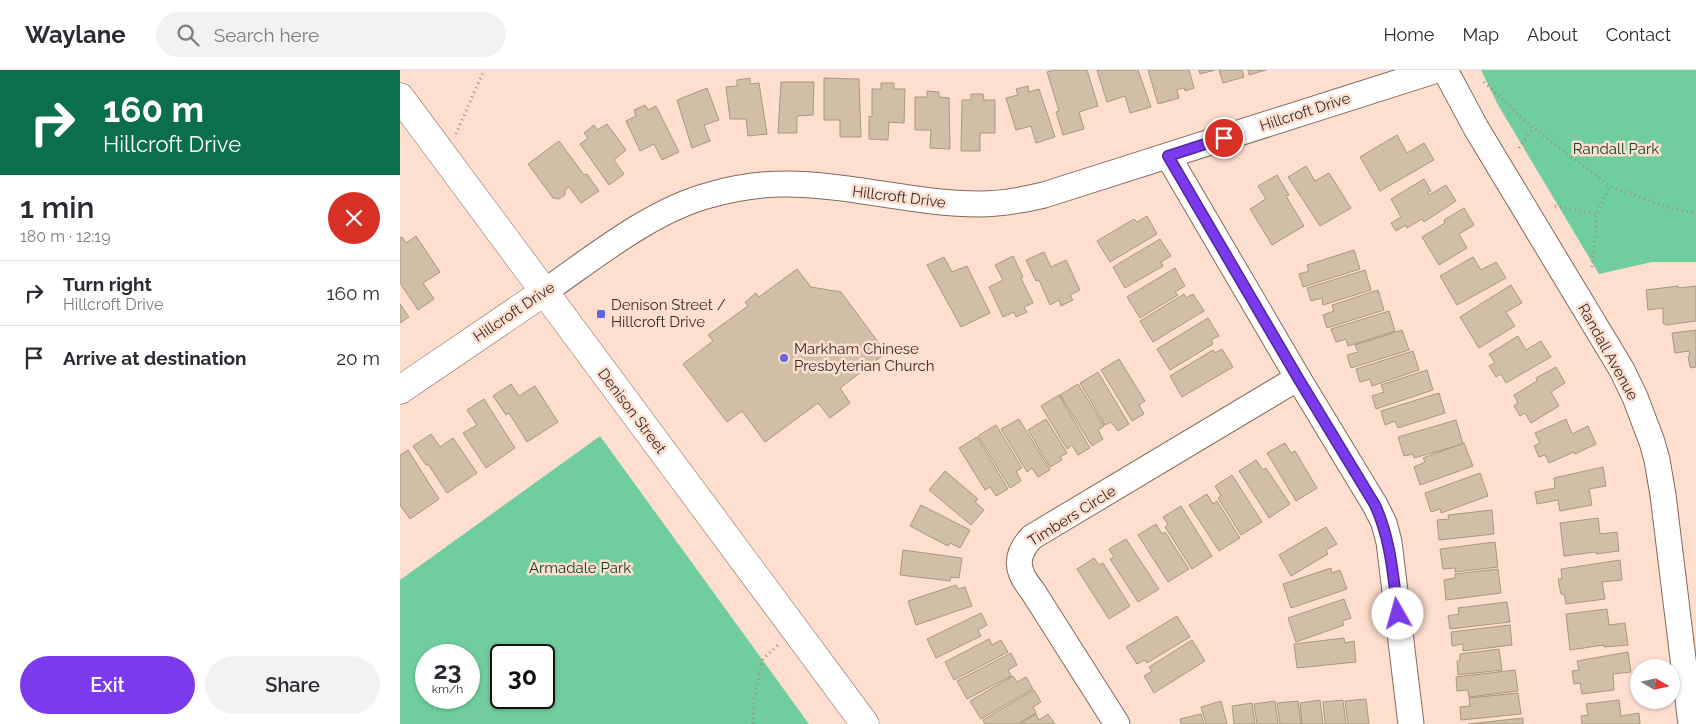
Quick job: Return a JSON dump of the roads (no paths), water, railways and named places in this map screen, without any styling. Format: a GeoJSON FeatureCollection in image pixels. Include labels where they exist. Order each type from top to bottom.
{"type":"FeatureCollection","features":[{"type":"Feature","properties":{"kind":"street","name":"Hillcroft Drive"},"geometry":{"type":"LineString","coordinates":[[400,390],[651,220],[685,203],[708,195],[764,185],[802,185],[952,203],[990,204],[1044,195],[1437,70]]}},
{"type":"Feature","properties":{"kind":"street","name":"Randall Avenue"},"geometry":{"type":"LineString","coordinates":[[1445,70],[1503,175],[1622,370],[1644,420],[1657,460],[1663,495],[1691,724]]}},
{"type":"Feature","properties":{"kind":"street","name":"Denison Street"},"geometry":{"type":"LineString","coordinates":[[400,98],[865,724]]}},
{"type":"Feature","properties":{"kind":"street"},"geometry":{"type":"LineString","coordinates":[[1168,156],[1370,497],[1384,524],[1389,542],[1410,724]]}},
{"type":"Feature","properties":{"kind":"street","name":"Timbers Circle"},"geometry":{"type":"LineString","coordinates":[[1117,724],[1032,590],[1023,580],[1019,568],[1020,556],[1024,546],[1032,537],[1298,378]]}},
{"type":"Feature","properties":{"kind":"place","name":"Denison Street / Hillcroft Drive"},"geometry":{"type":"Point","coordinates":[601,314]}},
{"type":"Feature","properties":{"kind":"place","name":"Markham Chinese Presbyterian Church"},"geometry":{"type":"Point","coordinates":[784,358]}},
{"type":"Feature","properties":{"kind":"park label","name":"Randall Park"},"geometry":{"type":"Point","coordinates":[1616,149]}},
{"type":"Feature","properties":{"kind":"park label","name":"Armadale Park"},"geometry":{"type":"Point","coordinates":[580,568]}}]}
